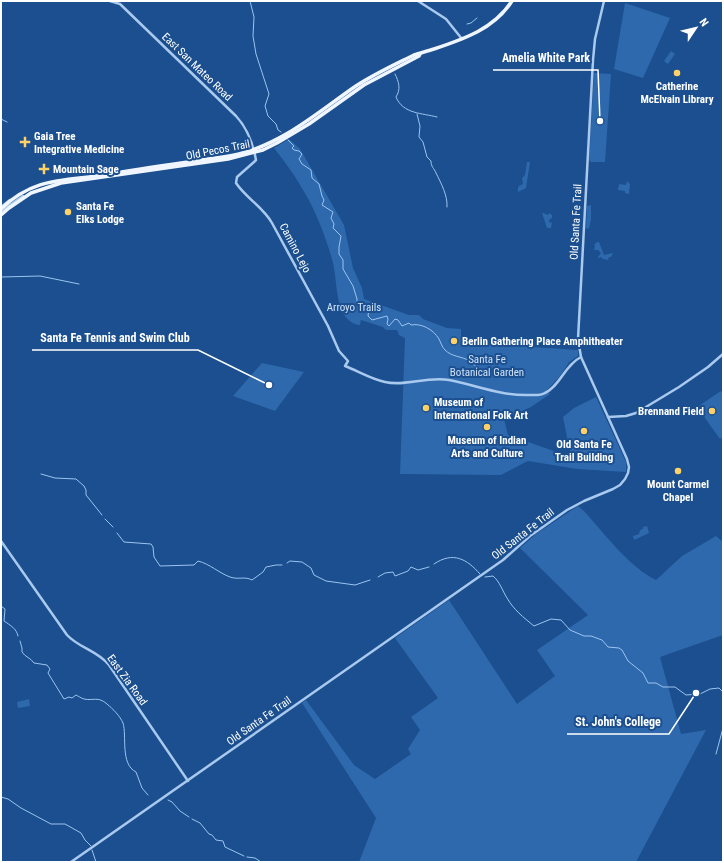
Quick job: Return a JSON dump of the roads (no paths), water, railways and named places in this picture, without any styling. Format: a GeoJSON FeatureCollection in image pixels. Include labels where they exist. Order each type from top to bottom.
{"type":"FeatureCollection","features":[{"type":"Feature","properties":{"kind":"main road","name":"Old Pecos Trail"},"geometry":{"type":"LineString","coordinates":[[1,215],[31,193],[61,183],[213,161],[270,146],[322,115],[364,85],[419,56],[420,54],[462,39],[486,27],[502,15],[512,1]]}},
{"type":"Feature","properties":{"kind":"main road","name":"Old Pecos Trail"},"geometry":{"type":"LineString","coordinates":[[1,208],[18,196],[38,185],[56,180],[132,171],[254,151]]}},
{"type":"Feature","properties":{"kind":"street"},"geometry":{"type":"LineString","coordinates":[[110,1],[116,2]]}},
{"type":"Feature","properties":{"kind":"street"},"geometry":{"type":"LineString","coordinates":[[418,1],[446,19],[462,39]]}},
{"type":"Feature","properties":{"kind":"street","name":"Old Santa Fe Trail"},"geometry":{"type":"LineString","coordinates":[[71,862],[503,560],[515,551],[530,536],[544,526],[575,506],[616,488],[628,475],[629,468],[627,459],[581,357],[578,334],[595,39],[604,1]]}},
{"type":"Feature","properties":{"kind":"street","name":"East San Mateo Road"},"geometry":{"type":"LineString","coordinates":[[116,2],[120,4],[236,116],[246,129],[254,151]]}},
{"type":"Feature","properties":{"kind":"street","name":"Camino Lejo"},"geometry":{"type":"LineString","coordinates":[[254,151],[255,161],[237,177],[236,183],[248,198],[263,211],[272,222],[328,326],[339,351],[348,361],[345,366],[385,383],[393,384],[441,379],[494,392],[522,395],[546,393],[571,364],[581,357]]}},
{"type":"Feature","properties":{"kind":"street"},"geometry":{"type":"LineString","coordinates":[[1,212],[12,203],[31,193]]}},
{"type":"Feature","properties":{"kind":"street"},"geometry":{"type":"LineString","coordinates":[[608,417],[626,416],[636,413],[679,387],[708,367],[723,354]]}},
{"type":"Feature","properties":{"kind":"street","name":"East Zia Road"},"geometry":{"type":"LineString","coordinates":[[1,541],[67,635],[76,644],[101,656],[109,665],[188,781]]}},
{"type":"Feature","properties":{"kind":"waterway"},"geometry":{"type":"LineString","coordinates":[[250,1],[254,17],[253,36],[256,54],[269,94],[265,106],[268,116],[281,132]]}},
{"type":"Feature","properties":{"kind":"waterway"},"geometry":{"type":"LineString","coordinates":[[467,24],[471,23],[477,18]]}},
{"type":"Feature","properties":{"kind":"waterway"},"geometry":{"type":"LineString","coordinates":[[395,74],[399,86],[399,91],[396,97],[399,103],[408,110],[437,117]]}},
{"type":"Feature","properties":{"kind":"waterway"},"geometry":{"type":"LineString","coordinates":[[417,114],[420,126],[419,137],[423,142],[427,157],[431,161],[444,190],[447,207]]}},
{"type":"Feature","properties":{"kind":"waterway"},"geometry":{"type":"LineString","coordinates":[[1,119],[7,122]]}},
{"type":"Feature","properties":{"kind":"waterway"},"geometry":{"type":"LineString","coordinates":[[288,140],[294,146],[292,148],[302,154],[299,159],[302,164],[311,170],[312,178],[319,184],[324,200],[322,205],[333,212],[331,218],[334,224],[333,228],[341,236],[339,254],[343,260],[343,269],[353,286],[357,304],[361,305]]}},
{"type":"Feature","properties":{"kind":"waterway"},"geometry":{"type":"LineString","coordinates":[[2,277],[40,276],[79,284]]}},
{"type":"Feature","properties":{"kind":"waterway"},"geometry":{"type":"LineString","coordinates":[[369,308],[368,316],[372,320],[387,316],[387,324],[389,326],[395,319],[398,320],[402,326],[409,323],[411,325],[423,326],[434,332],[444,349],[451,354],[471,361],[478,369],[486,372],[497,374],[502,371]]}},
{"type":"Feature","properties":{"kind":"waterway"},"geometry":{"type":"LineString","coordinates":[[41,474],[55,478],[76,479],[84,486],[86,495],[102,515]]}},
{"type":"Feature","properties":{"kind":"waterway"},"geometry":{"type":"LineString","coordinates":[[105,519],[113,527]]}},
{"type":"Feature","properties":{"kind":"waterway"},"geometry":{"type":"LineString","coordinates":[[117,533],[124,542],[151,544],[153,547],[154,557],[160,566],[194,565],[198,561],[207,564],[230,577],[247,578],[252,580],[263,572],[266,567],[282,565]]}},
{"type":"Feature","properties":{"kind":"waterway"},"geometry":{"type":"LineString","coordinates":[[434,564],[447,558],[459,558],[470,564],[480,574]]}},
{"type":"Feature","properties":{"kind":"waterway"},"geometry":{"type":"LineString","coordinates":[[287,563],[290,561],[302,562],[311,568],[314,575],[326,581],[355,585],[370,580]]}},
{"type":"Feature","properties":{"kind":"waterway"},"geometry":{"type":"LineString","coordinates":[[378,577],[385,573],[393,572],[395,576],[408,571],[411,567],[418,570],[429,567]]}},
{"type":"Feature","properties":{"kind":"waterway"},"geometry":{"type":"LineString","coordinates":[[485,577],[493,576],[513,606],[534,626],[551,619],[561,620],[570,630],[584,636],[591,636],[602,640],[608,647],[619,648],[622,650],[628,661],[643,673],[648,683],[656,683],[663,687],[675,687],[686,695],[700,694],[710,689],[719,688],[723,692]]}},
{"type":"Feature","properties":{"kind":"waterway"},"geometry":{"type":"LineString","coordinates":[[1,606],[5,609],[4,621],[15,629],[18,636]]}},
{"type":"Feature","properties":{"kind":"waterway"},"geometry":{"type":"LineString","coordinates":[[20,641],[22,652],[25,655],[34,663],[47,665],[50,669],[48,673],[64,699],[69,697],[72,698],[76,695],[84,699],[101,700],[118,715],[123,723],[125,749],[128,763],[136,772],[142,788],[148,795]]}},
{"type":"Feature","properties":{"kind":"waterway"},"geometry":{"type":"LineString","coordinates":[[716,754],[723,728]]}},
{"type":"Feature","properties":{"kind":"waterway"},"geometry":{"type":"LineString","coordinates":[[1,797],[8,799],[21,808],[51,824],[65,824],[81,833],[91,846]]}},
{"type":"Feature","properties":{"kind":"waterway"},"geometry":{"type":"LineString","coordinates":[[168,800],[189,817]]}},
{"type":"Feature","properties":{"kind":"waterway"},"geometry":{"type":"LineString","coordinates":[[192,819],[200,823],[216,840],[223,841],[225,847],[244,856]]}},
{"type":"Feature","properties":{"kind":"waterway"},"geometry":{"type":"LineString","coordinates":[[92,850],[96,862]]}},
{"type":"Feature","properties":{"kind":"waterway"},"geometry":{"type":"LineString","coordinates":[[247,857],[255,858],[261,862]]}},
{"type":"Feature","properties":{"kind":"place","name":"Catherine McElvain Library"},"geometry":{"type":"Point","coordinates":[677,73]}},
{"type":"Feature","properties":{"kind":"place","name":"Amelia White Park"},"geometry":{"type":"Point","coordinates":[600,121]}},
{"type":"Feature","properties":{"kind":"place","name":"Gaia Tree Integrative Medicine"},"geometry":{"type":"Point","coordinates":[25,142]}},
{"type":"Feature","properties":{"kind":"place","name":"Mountain Sage"},"geometry":{"type":"Point","coordinates":[44,169]}},
{"type":"Feature","properties":{"kind":"place","name":"Santa Fe Elks Lodge"},"geometry":{"type":"Point","coordinates":[68,212]}},
{"type":"Feature","properties":{"kind":"place","name":"Berlin Gathering Place Amphitheater"},"geometry":{"type":"Point","coordinates":[454,341]}},
{"type":"Feature","properties":{"kind":"place","name":"Santa Fe Tennis and Swim Club"},"geometry":{"type":"Point","coordinates":[269,385]}},
{"type":"Feature","properties":{"kind":"place","name":"Museum of International Folk Art"},"geometry":{"type":"Point","coordinates":[426,408]}},
{"type":"Feature","properties":{"kind":"place","name":"Brennand Field"},"geometry":{"type":"Point","coordinates":[712,411]}},
{"type":"Feature","properties":{"kind":"place","name":"Museum of Indian Arts and Culture"},"geometry":{"type":"Point","coordinates":[487,427]}},
{"type":"Feature","properties":{"kind":"place","name":"Old Santa Fe Trail Building"},"geometry":{"type":"Point","coordinates":[584,431]}},
{"type":"Feature","properties":{"kind":"place","name":"Mount Carmel Chapel"},"geometry":{"type":"Point","coordinates":[678,471]}},
{"type":"Feature","properties":{"kind":"place","name":"St. John's College"},"geometry":{"type":"Point","coordinates":[696,693]}},
{"type":"Feature","properties":{"kind":"park label","name":"Arroyo Trails"},"geometry":{"type":"Point","coordinates":[354,307]}},
{"type":"Feature","properties":{"kind":"park label","name":"Santa Fe Botanical Garden"},"geometry":{"type":"Point","coordinates":[487,365]}}]}
